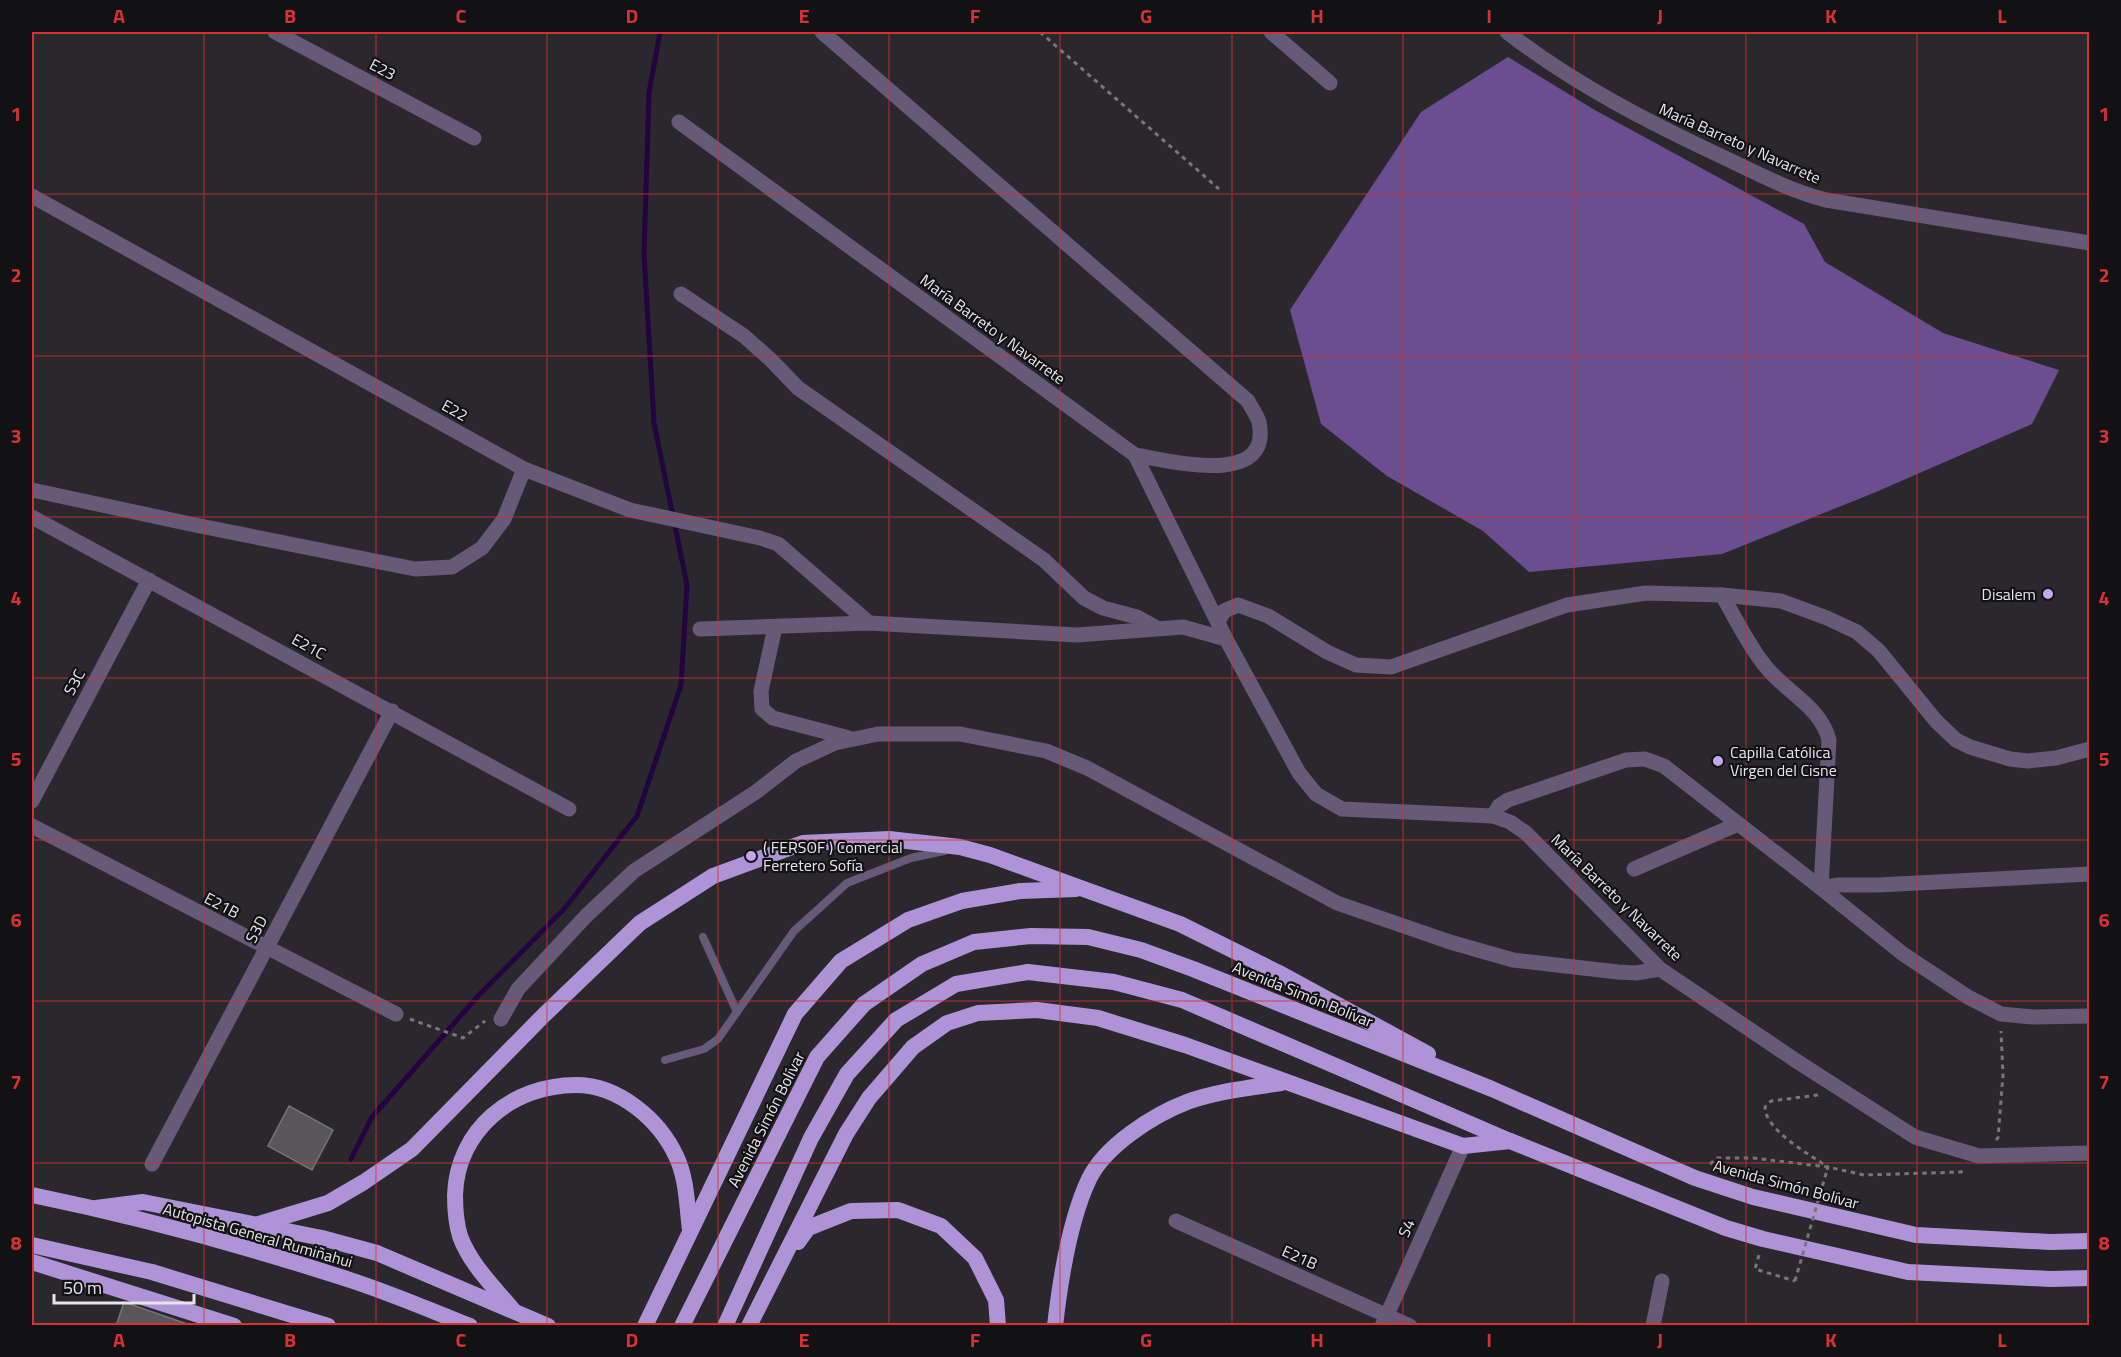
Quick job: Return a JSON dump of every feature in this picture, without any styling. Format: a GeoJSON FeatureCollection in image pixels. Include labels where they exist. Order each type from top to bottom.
{"type":"FeatureCollection","features":[{"type":"Feature","properties":{"kind":"highway"},"geometry":{"type":"LineString","coordinates":[[260,1224],[328,1203],[364,1182],[412,1149],[544,1015],[640,922],[713,876],[803,843],[889,839],[960,848],[990,855],[1089,889],[1180,924],[1231,948],[1492,1089]]}},
{"type":"Feature","properties":{"kind":"highway"},"geometry":{"type":"LineString","coordinates":[[645,1326],[795,1014],[841,961],[908,920],[962,901],[1020,891],[1089,889]]}},
{"type":"Feature","properties":{"kind":"highway","name":"Avenida Simón Bolívar"},"geometry":{"type":"LineString","coordinates":[[682,1326],[818,1057],[864,1004],[922,964],[974,942],[1031,936],[1088,938],[1141,950],[1492,1089],[1695,1178],[1753,1197],[1916,1235],[2050,1242],[2090,1241]]}},
{"type":"Feature","properties":{"kind":"highway"},"geometry":{"type":"LineString","coordinates":[[725,1326],[811,1138],[847,1074],[896,1020],[956,984],[1028,972],[1114,982],[1182,1000],[1510,1141],[1726,1228],[1763,1239],[1908,1272],[2050,1279],[2090,1278]]}},
{"type":"Feature","properties":{"kind":"highway"},"geometry":{"type":"LineString","coordinates":[[749,1326],[846,1134],[869,1098],[913,1047],[947,1023],[978,1013],[1037,1010],[1098,1018],[1185,1045],[1463,1146],[1510,1141]]}},
{"type":"Feature","properties":{"kind":"highway"},"geometry":{"type":"LineString","coordinates":[[1055,1326],[1060,1287],[1078,1209],[1090,1178],[1115,1145],[1147,1121],[1187,1102],[1223,1092],[1285,1082]]}},
{"type":"Feature","properties":{"kind":"highway"},"geometry":{"type":"LineString","coordinates":[[513,1310],[470,1256],[460,1236],[456,1218],[456,1184],[461,1160],[472,1138],[493,1114],[528,1094],[552,1087],[577,1085],[620,1096],[636,1107],[666,1138],[678,1159],[683,1176],[690,1230]]}},
{"type":"Feature","properties":{"kind":"highway","name":"Autopista General Rumiñahui"},"geometry":{"type":"LineString","coordinates":[[32,1195],[96,1208],[351,1280],[470,1326]]}},
{"type":"Feature","properties":{"kind":"highway"},"geometry":{"type":"LineString","coordinates":[[96,1208],[143,1202],[322,1238],[377,1253],[548,1326]]}},
{"type":"Feature","properties":{"kind":"highway"},"geometry":{"type":"LineString","coordinates":[[779,1267],[808,1228],[851,1211],[898,1210],[941,1226],[975,1258],[996,1300],[998,1326]]}},
{"type":"Feature","properties":{"kind":"highway"},"geometry":{"type":"LineString","coordinates":[[32,1245],[152,1272],[328,1326]]}},
{"type":"Feature","properties":{"kind":"highway"},"geometry":{"type":"LineString","coordinates":[[32,1262],[234,1326]]}},
{"type":"Feature","properties":{"kind":"highway"},"geometry":{"type":"LineString","coordinates":[[180,1310],[201,1326]]}},
{"type":"Feature","properties":{"kind":"street","name":"E23"},"geometry":{"type":"LineString","coordinates":[[274,32],[474,138]]}},
{"type":"Feature","properties":{"kind":"street"},"geometry":{"type":"LineString","coordinates":[[822,32],[1248,400],[1258,421],[1256,449],[1246,458],[1232,465],[1211,467],[1135,455]]}},
{"type":"Feature","properties":{"kind":"street"},"geometry":{"type":"LineString","coordinates":[[1271,32],[1330,83]]}},
{"type":"Feature","properties":{"kind":"street","name":"María Barreto y Navarrete"},"geometry":{"type":"LineString","coordinates":[[1507,32],[1534,53],[1611,102],[1653,125],[1792,190],[1827,200],[2090,243]]}},
{"type":"Feature","properties":{"kind":"street","name":"María Barreto y Navarrete"},"geometry":{"type":"LineString","coordinates":[[679,122],[1135,455],[1226,639],[1299,773],[1316,794],[1342,809],[1493,816],[1510,822],[1526,833],[1660,969],[1843,1092],[1915,1137],[1979,1156],[2090,1153]]}},
{"type":"Feature","properties":{"kind":"street","name":"E22"},"geometry":{"type":"LineString","coordinates":[[32,196],[524,469],[630,510],[778,544],[869,623]]}},
{"type":"Feature","properties":{"kind":"street"},"geometry":{"type":"LineString","coordinates":[[681,294],[744,336],[798,388],[1044,560],[1084,598],[1103,608],[1137,617],[1156,628]]}},
{"type":"Feature","properties":{"kind":"street"},"geometry":{"type":"LineString","coordinates":[[32,490],[415,569],[452,567],[482,548],[504,519],[524,469]]}},
{"type":"Feature","properties":{"kind":"street","name":"E21C"},"geometry":{"type":"LineString","coordinates":[[32,517],[569,809]]}},
{"type":"Feature","properties":{"kind":"street","name":"S3C"},"geometry":{"type":"LineString","coordinates":[[32,801],[149,579]]}},
{"type":"Feature","properties":{"kind":"street"},"geometry":{"type":"LineString","coordinates":[[1218,622],[1224,611],[1238,605],[1268,616],[1327,652],[1356,665],[1391,667],[1567,605],[1646,594],[1722,595],[1780,601],[1857,632],[1879,651],[1936,721],[1956,740],[1970,747],[2010,759],[2028,761],[2056,758],[2090,749]]}},
{"type":"Feature","properties":{"kind":"street"},"geometry":{"type":"LineString","coordinates":[[1722,595],[1767,669],[1818,715],[1826,727],[1829,740],[1825,849],[1821,888]]}},
{"type":"Feature","properties":{"kind":"street"},"geometry":{"type":"LineString","coordinates":[[700,629],[869,623],[1077,635],[1183,627],[1226,639]]}},
{"type":"Feature","properties":{"kind":"street"},"geometry":{"type":"LineString","coordinates":[[775,627],[761,691],[762,709],[773,718],[853,739]]}},
{"type":"Feature","properties":{"kind":"street","name":"S3D"},"geometry":{"type":"LineString","coordinates":[[152,1164],[392,711]]}},
{"type":"Feature","properties":{"kind":"street"},"geometry":{"type":"LineString","coordinates":[[501,1019],[518,989],[585,916],[634,871],[756,792],[796,761],[835,743],[878,734],[960,734],[1046,752],[1087,768],[1337,903],[1450,942],[1513,960],[1618,972],[1636,973],[1660,969]]}},
{"type":"Feature","properties":{"kind":"street"},"geometry":{"type":"LineString","coordinates":[[1493,816],[1499,806],[1508,800],[1626,760],[1645,759],[1664,766],[1903,954],[1968,997],[2001,1014],[2033,1017],[2090,1016]]}},
{"type":"Feature","properties":{"kind":"street"},"geometry":{"type":"LineString","coordinates":[[1634,869],[1738,824]]}},
{"type":"Feature","properties":{"kind":"street","name":"E21B"},"geometry":{"type":"LineString","coordinates":[[32,826],[266,949],[396,1014]]}},
{"type":"Feature","properties":{"kind":"street"},"geometry":{"type":"LineString","coordinates":[[1821,888],[1839,885],[2090,874]]}},
{"type":"Feature","properties":{"kind":"street","name":"S4"},"geometry":{"type":"LineString","coordinates":[[1384,1320],[1463,1146]]}},
{"type":"Feature","properties":{"kind":"street","name":"E21B"},"geometry":{"type":"LineString","coordinates":[[1176,1221],[1384,1320],[1410,1326]]}},
{"type":"Feature","properties":{"kind":"street"},"geometry":{"type":"LineString","coordinates":[[1653,1326],[1662,1281]]}},
{"type":"Feature","properties":{"kind":"lane"},"geometry":{"type":"LineString","coordinates":[[665,1060],[704,1049],[718,1039],[794,931],[848,883],[911,858],[960,848]]}},
{"type":"Feature","properties":{"kind":"lane"},"geometry":{"type":"LineString","coordinates":[[703,937],[737,1012]]}},
{"type":"Feature","properties":{"kind":"path"},"geometry":{"type":"LineString","coordinates":[[1040,32],[1219,189]]}},
{"type":"Feature","properties":{"kind":"path"},"geometry":{"type":"LineString","coordinates":[[430,1026],[463,1038],[493,1014],[501,1019]]}},
{"type":"Feature","properties":{"kind":"path"},"geometry":{"type":"LineString","coordinates":[[1755,1269],[1795,1281],[1828,1167],[1797,1146],[1774,1125],[1765,1115],[1765,1107],[1771,1101],[1776,1100],[1843,1092]]}},
{"type":"Feature","properties":{"kind":"shaded area"},"geometry":{"type":"Polygon","coordinates":[[[1508,57],[1593,109],[1804,224],[1825,262],[1943,333],[2059,370],[2032,424],[1876,492],[1722,554],[1529,572],[1483,531],[1387,476],[1321,424],[1290,310],[1421,112],[1508,57]]]}},
{"type":"Feature","properties":{"kind":"building"},"geometry":{"type":"Polygon","coordinates":[[[289,1106],[333,1130],[312,1170],[268,1146],[289,1106]]]}},
{"type":"Feature","properties":{"kind":"building"},"geometry":{"type":"Polygon","coordinates":[[[124,1302],[187,1324],[186,1326],[116,1326],[124,1302]]]}},
{"type":"Feature","properties":{"kind":"waterway"},"geometry":{"type":"LineString","coordinates":[[351,1159],[372,1117],[478,996],[565,908],[637,816],[681,685],[687,585],[654,423],[644,254],[649,93],[660,32]]}},
{"type":"Feature","properties":{"kind":"place","name":"Disalem"},"geometry":{"type":"Point","coordinates":[2048,594]}},
{"type":"Feature","properties":{"kind":"place","name":"Capilla Católica Virgen del Cisne"},"geometry":{"type":"Point","coordinates":[1718,761]}},
{"type":"Feature","properties":{"kind":"place","name":"( FERSOF ) Comercial Ferretero Sofía"},"geometry":{"type":"Point","coordinates":[751,856]}}]}
